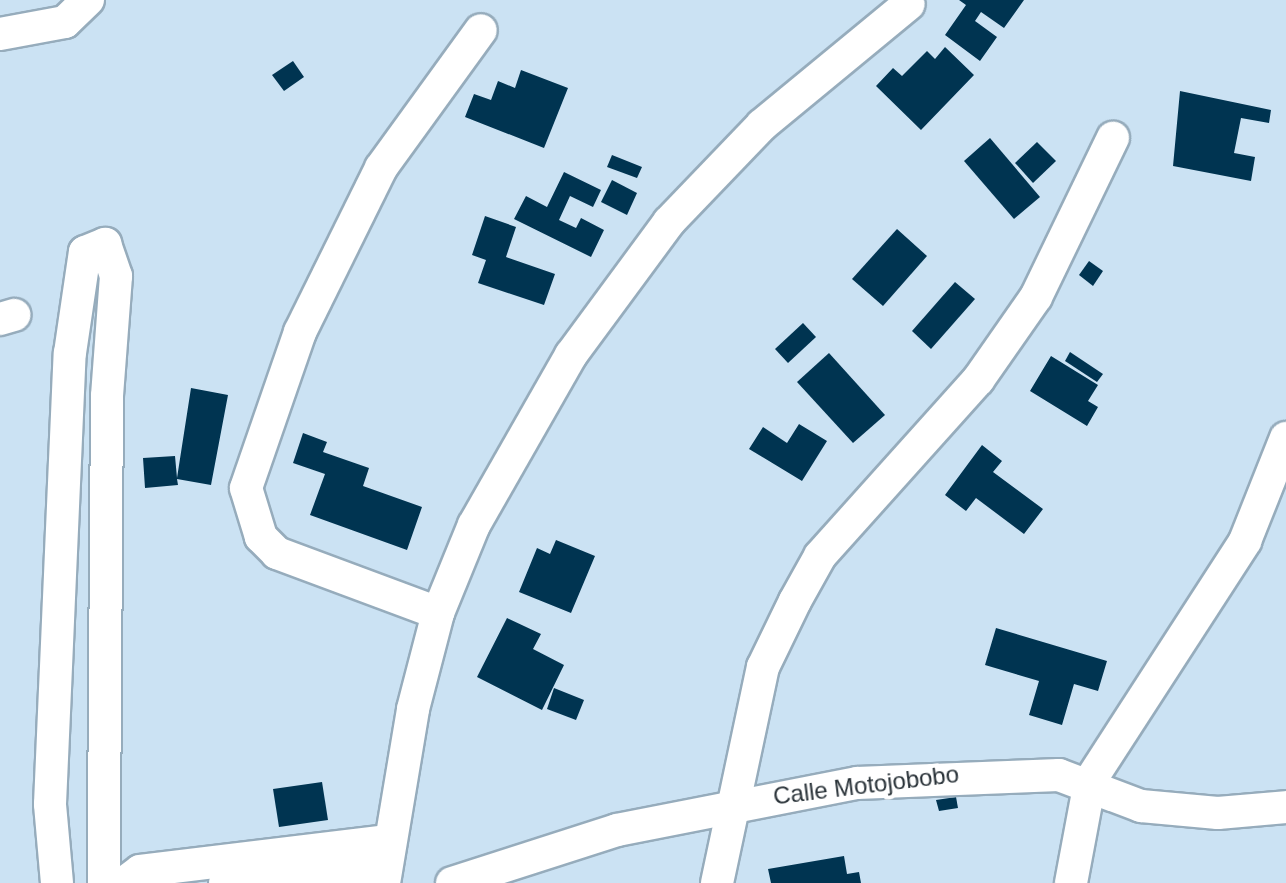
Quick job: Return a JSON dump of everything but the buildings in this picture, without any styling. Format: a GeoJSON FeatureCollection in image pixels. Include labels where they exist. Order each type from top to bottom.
{"type":"FeatureCollection","features":[{"type":"Feature","properties":{"kind":"street"},"geometry":{"type":"LineString","coordinates":[[0,34],[65,22],[88,0]]}},
{"type":"Feature","properties":{"kind":"street"},"geometry":{"type":"LineString","coordinates":[[385,865],[438,613],[474,525],[571,355],[669,222],[762,125],[909,4]]}},
{"type":"Feature","properties":{"kind":"street"},"geometry":{"type":"LineString","coordinates":[[438,613],[277,553],[261,537],[246,488],[300,332],[381,168],[481,30]]}},
{"type":"Feature","properties":{"kind":"street"},"geometry":{"type":"LineString","coordinates":[[717,883],[763,667],[795,601],[820,556],[978,380],[1036,297],[1113,138]]}},
{"type":"Feature","properties":{"kind":"street"},"geometry":{"type":"LineString","coordinates":[[57,883],[50,804],[70,353],[85,252],[105,244],[116,276],[107,396],[104,883]]}},
{"type":"Feature","properties":{"kind":"street"},"geometry":{"type":"LineString","coordinates":[[1071,883],[1090,781],[1226,575],[1286,438]]}},
{"type":"Feature","properties":{"kind":"street","name":"Calle Motojobobo"},"geometry":{"type":"LineString","coordinates":[[452,883],[735,802],[967,773],[1090,781],[1141,806],[1218,813],[1286,807]]}},
{"type":"Feature","properties":{"kind":"street"},"geometry":{"type":"LineString","coordinates":[[239,876],[385,865]]}},
{"type":"Feature","properties":{"kind":"street"},"geometry":{"type":"LineString","coordinates":[[124,883],[140,871],[292,882],[385,865]]}}]}
